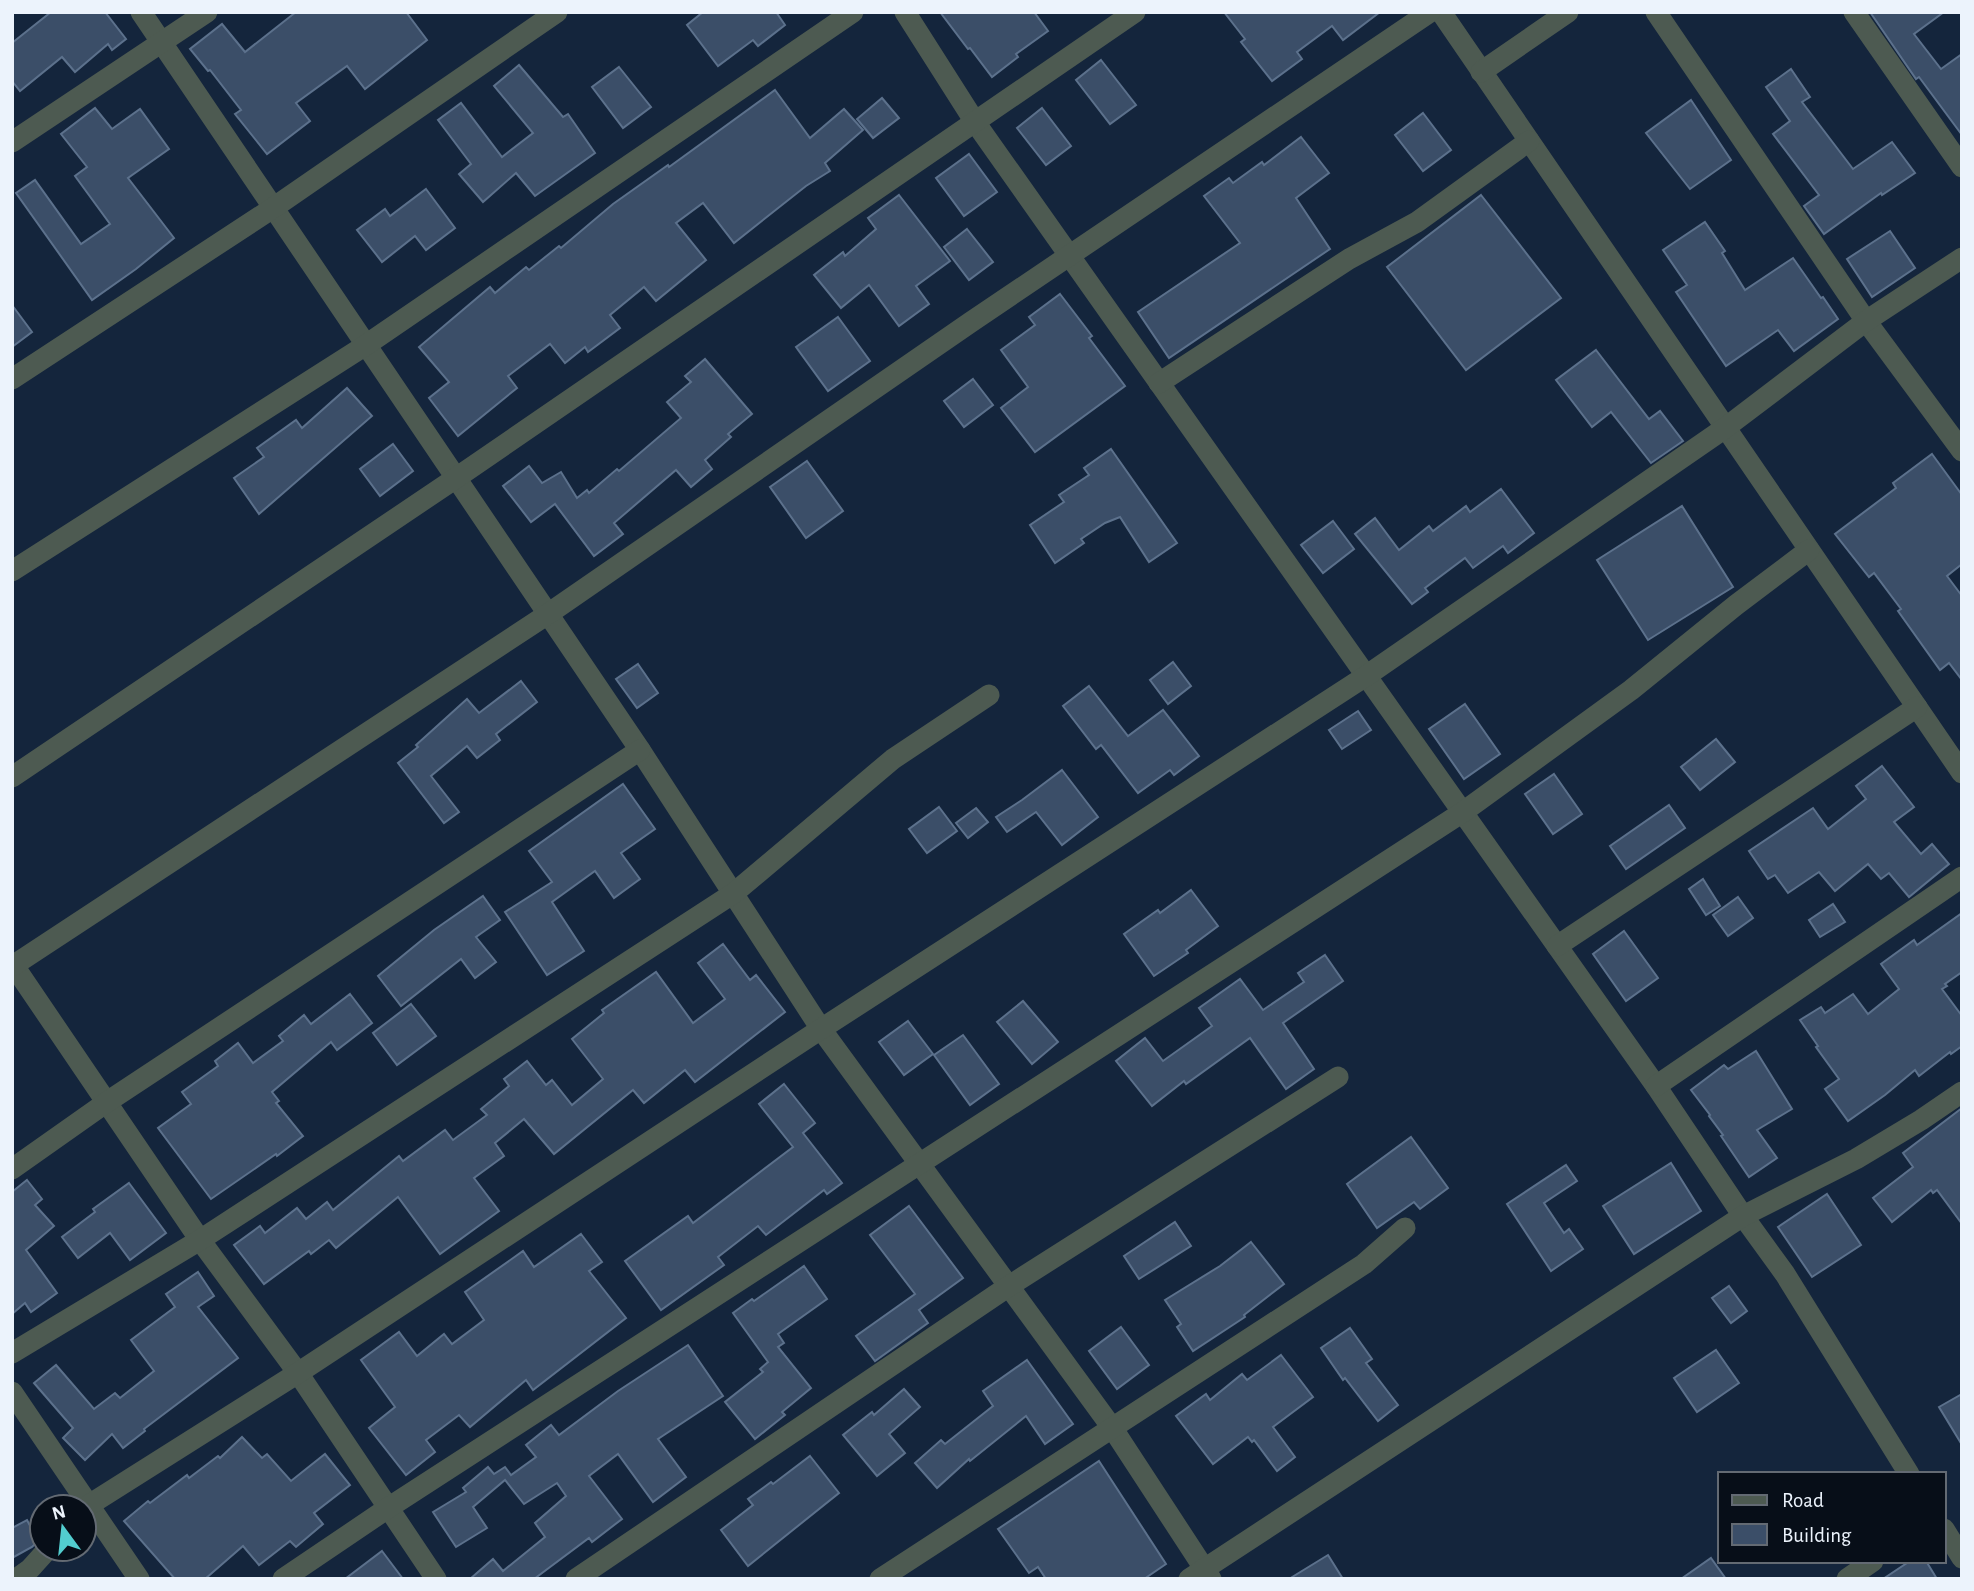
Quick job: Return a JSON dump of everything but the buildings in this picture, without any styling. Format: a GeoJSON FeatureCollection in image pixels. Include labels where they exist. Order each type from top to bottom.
{"type":"FeatureCollection","features":[{"type":"Feature","properties":{"kind":"street"},"geometry":{"type":"LineString","coordinates":[[141,12],[640,750],[821,1029],[1113,1429],[1201,1575],[1743,1216],[1856,1160],[1921,1121],[1962,1092]]}},
{"type":"Feature","properties":{"kind":"street"},"geometry":{"type":"LineString","coordinates":[[12,142],[207,12]]}},
{"type":"Feature","properties":{"kind":"street"},"geometry":{"type":"LineString","coordinates":[[12,379],[273,208],[556,12]]}},
{"type":"Feature","properties":{"kind":"street"},"geometry":{"type":"LineString","coordinates":[[12,571],[366,345],[853,12]]}},
{"type":"Feature","properties":{"kind":"street"},"geometry":{"type":"LineString","coordinates":[[905,12],[975,122],[1656,1086],[1785,1274],[1908,1472]]}},
{"type":"Feature","properties":{"kind":"street"},"geometry":{"type":"LineString","coordinates":[[12,777],[456,478],[1135,12]]}},
{"type":"Feature","properties":{"kind":"street"},"geometry":{"type":"LineString","coordinates":[[436,1579],[298,1373],[200,1240],[13,964],[548,614],[1069,255],[1430,12]]}},
{"type":"Feature","properties":{"kind":"street"},"geometry":{"type":"LineString","coordinates":[[1441,12],[1962,772]]}},
{"type":"Feature","properties":{"kind":"street"},"geometry":{"type":"LineString","coordinates":[[1481,72],[1568,12]]}},
{"type":"Feature","properties":{"kind":"street"},"geometry":{"type":"LineString","coordinates":[[1656,12],[1866,321],[1962,451]]}},
{"type":"Feature","properties":{"kind":"street"},"geometry":{"type":"LineString","coordinates":[[1854,12],[1962,167]]}},
{"type":"Feature","properties":{"kind":"street"},"geometry":{"type":"LineString","coordinates":[[1160,383],[1349,259],[1417,222],[1529,141]]}},
{"type":"Feature","properties":{"kind":"street"},"geometry":{"type":"LineString","coordinates":[[98,1500],[298,1373],[821,1029],[1366,676],[1725,428],[1866,321],[1962,257]]}},
{"type":"Feature","properties":{"kind":"street"},"geometry":{"type":"LineString","coordinates":[[283,1579],[388,1508],[1463,812],[1631,690],[1736,605],[1810,550]]}},
{"type":"Feature","properties":{"kind":"street"},"geometry":{"type":"LineString","coordinates":[[12,1353],[200,1240],[734,893],[893,759],[989,695]]}},
{"type":"Feature","properties":{"kind":"street"},"geometry":{"type":"LineString","coordinates":[[1557,946],[1917,707]]}},
{"type":"Feature","properties":{"kind":"street"},"geometry":{"type":"LineString","coordinates":[[12,1169],[107,1102],[640,750]]}},
{"type":"Feature","properties":{"kind":"street"},"geometry":{"type":"LineString","coordinates":[[1656,1086],[1962,877]]}},
{"type":"Feature","properties":{"kind":"street"},"geometry":{"type":"LineString","coordinates":[[576,1579],[1009,1286],[1338,1077]]}},
{"type":"Feature","properties":{"kind":"street"},"geometry":{"type":"LineString","coordinates":[[880,1579],[1364,1264],[1405,1228]]}},
{"type":"Feature","properties":{"kind":"street"},"geometry":{"type":"LineString","coordinates":[[12,1392],[78,1493]]}},
{"type":"Feature","properties":{"kind":"street"},"geometry":{"type":"LineString","coordinates":[[98,1522],[139,1579]]}},
{"type":"Feature","properties":{"kind":"street"},"geometry":{"type":"LineString","coordinates":[[1946,1533],[1962,1558]]}},
{"type":"Feature","properties":{"kind":"street"},"geometry":{"type":"LineString","coordinates":[[16,1579],[35,1563]]}},
{"type":"Feature","properties":{"kind":"street"},"geometry":{"type":"LineString","coordinates":[[1847,1579],[1870,1563]]}}]}
